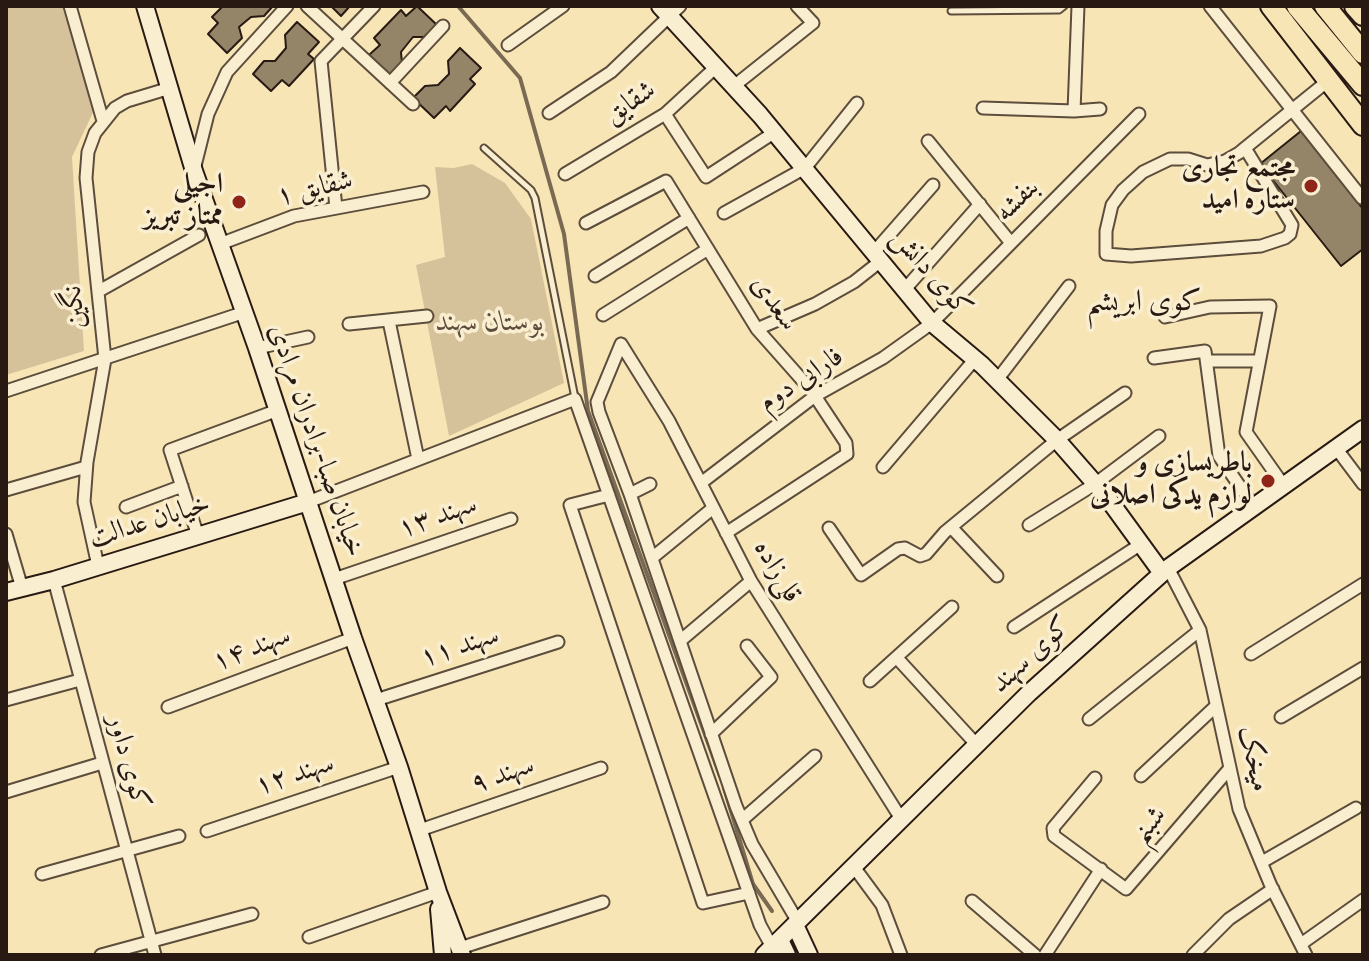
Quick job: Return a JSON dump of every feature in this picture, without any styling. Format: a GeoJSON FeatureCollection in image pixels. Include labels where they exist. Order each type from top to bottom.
{"type":"FeatureCollection","features":[{"type":"Feature","properties":{"kind":"highway"},"geometry":{"type":"LineString","coordinates":[[1271,6],[1363,125]]}},
{"type":"Feature","properties":{"kind":"highway"},"geometry":{"type":"LineString","coordinates":[[1297,6],[1363,85]]}},
{"type":"Feature","properties":{"kind":"highway"},"geometry":{"type":"LineString","coordinates":[[1325,6],[1363,53]]}},
{"type":"Feature","properties":{"kind":"highway"},"geometry":{"type":"LineString","coordinates":[[1355,6],[1363,15]]}},
{"type":"Feature","properties":{"kind":"main road","name":"خیابان صبا-برادران مرادی"},"geometry":{"type":"LineString","coordinates":[[145,6],[194,171],[399,767],[438,892]]}},
{"type":"Feature","properties":{"kind":"main road","name":"کوی دانش"},"geometry":{"type":"LineString","coordinates":[[670,10],[906,288],[932,323],[975,359],[1057,440],[1165,571]]}},
{"type":"Feature","properties":{"kind":"main road","name":"کوی سهند"},"geometry":{"type":"LineString","coordinates":[[776,949],[796,923],[900,817],[1029,693],[1165,571],[1363,429]]}},
{"type":"Feature","properties":{"kind":"main road","name":"خیابان عدالت"},"geometry":{"type":"LineString","coordinates":[[14,590],[308,502]]}},
{"type":"Feature","properties":{"kind":"main road"},"geometry":{"type":"LineString","coordinates":[[438,892],[461,951]]}},
{"type":"Feature","properties":{"kind":"main road"},"geometry":{"type":"LineString","coordinates":[[438,892],[443,955]]}},
{"type":"Feature","properties":{"kind":"main road"},"geometry":{"type":"LineString","coordinates":[[796,923],[809,955]]}},
{"type":"Feature","properties":{"kind":"street"},"geometry":{"type":"LineString","coordinates":[[70,6],[103,121]]}},
{"type":"Feature","properties":{"kind":"street"},"geometry":{"type":"LineString","coordinates":[[194,171],[208,114],[227,72],[287,6]]}},
{"type":"Feature","properties":{"kind":"street"},"geometry":{"type":"LineString","coordinates":[[307,6],[413,104]]}},
{"type":"Feature","properties":{"kind":"street"},"geometry":{"type":"LineString","coordinates":[[336,208],[321,61],[374,6]]}},
{"type":"Feature","properties":{"kind":"street"},"geometry":{"type":"LineString","coordinates":[[508,45],[563,6]]}},
{"type":"Feature","properties":{"kind":"street"},"geometry":{"type":"LineString","coordinates":[[734,86],[813,23],[797,6]]}},
{"type":"Feature","properties":{"kind":"street"},"geometry":{"type":"LineString","coordinates":[[1074,111],[1078,6]]}},
{"type":"Feature","properties":{"kind":"street"},"geometry":{"type":"LineString","coordinates":[[1210,6],[1362,198]]}},
{"type":"Feature","properties":{"kind":"street"},"geometry":{"type":"LineString","coordinates":[[549,113],[611,72],[670,10]]}},
{"type":"Feature","properties":{"kind":"street"},"geometry":{"type":"LineString","coordinates":[[390,83],[443,26]]}},
{"type":"Feature","properties":{"kind":"street","name":"شقایق"},"geometry":{"type":"LineString","coordinates":[[565,174],[665,114],[716,67]]}},
{"type":"Feature","properties":{"kind":"street"},"geometry":{"type":"LineString","coordinates":[[1245,148],[1292,225],[1290,234],[1285,238],[1261,246],[1131,256],[1106,254],[1106,231],[1112,205],[1143,172],[1170,159],[1215,164],[1225,161],[1329,80]]}},
{"type":"Feature","properties":{"kind":"street"},"geometry":{"type":"LineString","coordinates":[[103,121],[127,101],[170,88]]}},
{"type":"Feature","properties":{"kind":"street"},"geometry":{"type":"LineString","coordinates":[[724,213],[805,168],[857,103]]}},
{"type":"Feature","properties":{"kind":"street"},"geometry":{"type":"LineString","coordinates":[[983,108],[1100,109]]}},
{"type":"Feature","properties":{"kind":"street"},"geometry":{"type":"LineString","coordinates":[[665,114],[706,177],[775,132]]}},
{"type":"Feature","properties":{"kind":"street","name":"بنفشه"},"geometry":{"type":"LineString","coordinates":[[932,323],[1139,114]]}},
{"type":"Feature","properties":{"kind":"street","name":"نگین"},"geometry":{"type":"LineString","coordinates":[[98,566],[84,502],[86,467],[105,359],[86,178],[88,152],[103,121]]}},
{"type":"Feature","properties":{"kind":"street"},"geometry":{"type":"LineString","coordinates":[[928,141],[1011,243]]}},
{"type":"Feature","properties":{"kind":"street","name":"سعدی"},"geometry":{"type":"LineString","coordinates":[[586,223],[666,181],[757,329],[815,396],[848,450],[847,454],[726,533]]}},
{"type":"Feature","properties":{"kind":"street"},"geometry":{"type":"LineString","coordinates":[[757,329],[815,304],[854,282],[933,185]]}},
{"type":"Feature","properties":{"kind":"street","name":"شقایق ۱"},"geometry":{"type":"LineString","coordinates":[[220,244],[294,216],[423,192]]}},
{"type":"Feature","properties":{"kind":"street"},"geometry":{"type":"LineString","coordinates":[[906,288],[980,204]]}},
{"type":"Feature","properties":{"kind":"street"},"geometry":{"type":"LineString","coordinates":[[595,276],[689,218]]}},
{"type":"Feature","properties":{"kind":"street"},"geometry":{"type":"LineString","coordinates":[[99,291],[199,235]]}},
{"type":"Feature","properties":{"kind":"street"},"geometry":{"type":"LineString","coordinates":[[603,315],[708,249]]}},
{"type":"Feature","properties":{"kind":"street"},"geometry":{"type":"LineString","coordinates":[[997,380],[1069,286]]}},
{"type":"Feature","properties":{"kind":"street"},"geometry":{"type":"LineString","coordinates":[[1165,317],[1210,307],[1266,304],[1271,309],[1246,432],[1284,486]]}},
{"type":"Feature","properties":{"kind":"street"},"geometry":{"type":"LineString","coordinates":[[6,391],[245,312]]}},
{"type":"Feature","properties":{"kind":"street"},"geometry":{"type":"LineString","coordinates":[[349,324],[427,316]]}},
{"type":"Feature","properties":{"kind":"street"},"geometry":{"type":"LineString","coordinates":[[389,321],[418,459]]}},
{"type":"Feature","properties":{"kind":"street","name":"فارابی دوم"},"geometry":{"type":"LineString","coordinates":[[701,483],[815,396],[883,358],[932,323]]}},
{"type":"Feature","properties":{"kind":"street"},"geometry":{"type":"LineString","coordinates":[[257,348],[308,337]]}},
{"type":"Feature","properties":{"kind":"street","name":"قلی‌زاده"},"geometry":{"type":"LineString","coordinates":[[630,494],[597,402],[621,344],[669,421],[751,581],[900,817]]}},
{"type":"Feature","properties":{"kind":"street"},"geometry":{"type":"LineString","coordinates":[[1154,358],[1203,350],[1206,353],[1219,456],[1254,507]]}},
{"type":"Feature","properties":{"kind":"street"},"geometry":{"type":"LineString","coordinates":[[883,467],[975,359]]}},
{"type":"Feature","properties":{"kind":"street"},"geometry":{"type":"LineString","coordinates":[[1207,361],[1259,361]]}},
{"type":"Feature","properties":{"kind":"street"},"geometry":{"type":"LineString","coordinates":[[829,528],[861,575],[898,549],[905,548],[920,556],[926,554],[951,527],[1057,440],[1125,393]]}},
{"type":"Feature","properties":{"kind":"street"},"geometry":{"type":"LineString","coordinates":[[308,502],[575,399],[760,925],[776,949]]}},
{"type":"Feature","properties":{"kind":"street"},"geometry":{"type":"LineString","coordinates":[[198,536],[170,450],[278,410]]}},
{"type":"Feature","properties":{"kind":"street"},"geometry":{"type":"LineString","coordinates":[[1029,525],[1095,484],[1159,436]]}},
{"type":"Feature","properties":{"kind":"street"},"geometry":{"type":"LineString","coordinates":[[1336,448],[1363,484]]}},
{"type":"Feature","properties":{"kind":"street"},"geometry":{"type":"LineString","coordinates":[[6,490],[86,467]]}},
{"type":"Feature","properties":{"kind":"street"},"geometry":{"type":"LineString","coordinates":[[650,484],[630,494],[742,820],[796,923]]}},
{"type":"Feature","properties":{"kind":"street"},"geometry":{"type":"LineString","coordinates":[[126,507],[182,486]]}},
{"type":"Feature","properties":{"kind":"street"},"geometry":{"type":"LineString","coordinates":[[609,495],[570,505],[703,903],[749,893]]}},
{"type":"Feature","properties":{"kind":"street"},"geometry":{"type":"LineString","coordinates":[[652,558],[713,508]]}},
{"type":"Feature","properties":{"kind":"street","name":"سهند ۱۳"},"geometry":{"type":"LineString","coordinates":[[334,579],[511,519]]}},
{"type":"Feature","properties":{"kind":"street"},"geometry":{"type":"LineString","coordinates":[[951,527],[997,576]]}},
{"type":"Feature","properties":{"kind":"street"},"geometry":{"type":"LineString","coordinates":[[6,534],[14,590]]}},
{"type":"Feature","properties":{"kind":"street"},"geometry":{"type":"LineString","coordinates":[[1014,627],[1141,544]]}},
{"type":"Feature","properties":{"kind":"street","name":"میخک"},"geometry":{"type":"LineString","coordinates":[[1165,571],[1200,630],[1239,809],[1303,950]]}},
{"type":"Feature","properties":{"kind":"street","name":"کوی داور"},"geometry":{"type":"LineString","coordinates":[[54,580],[155,955]]}},
{"type":"Feature","properties":{"kind":"street"},"geometry":{"type":"LineString","coordinates":[[680,641],[751,581]]}},
{"type":"Feature","properties":{"kind":"street"},"geometry":{"type":"LineString","coordinates":[[1251,654],[1363,584]]}},
{"type":"Feature","properties":{"kind":"street"},"geometry":{"type":"LineString","coordinates":[[870,681],[952,607]]}},
{"type":"Feature","properties":{"kind":"street"},"geometry":{"type":"LineString","coordinates":[[1089,719],[1200,630]]}},
{"type":"Feature","properties":{"kind":"street","name":"سهند ۱۴"},"geometry":{"type":"LineString","coordinates":[[168,707],[353,638]]}},
{"type":"Feature","properties":{"kind":"street","name":"سهند ۱۱"},"geometry":{"type":"LineString","coordinates":[[376,700],[558,642]]}},
{"type":"Feature","properties":{"kind":"street"},"geometry":{"type":"LineString","coordinates":[[711,734],[771,677],[747,646]]}},
{"type":"Feature","properties":{"kind":"street"},"geometry":{"type":"LineString","coordinates":[[897,658],[976,744]]}},
{"type":"Feature","properties":{"kind":"street"},"geometry":{"type":"LineString","coordinates":[[1281,717],[1363,668]]}},
{"type":"Feature","properties":{"kind":"street"},"geometry":{"type":"LineString","coordinates":[[6,700],[80,680]]}},
{"type":"Feature","properties":{"kind":"street"},"geometry":{"type":"LineString","coordinates":[[1141,776],[1216,706]]}},
{"type":"Feature","properties":{"kind":"street"},"geometry":{"type":"LineString","coordinates":[[742,820],[815,756]]}},
{"type":"Feature","properties":{"kind":"street"},"geometry":{"type":"LineString","coordinates":[[6,792],[102,763]]}},
{"type":"Feature","properties":{"kind":"street","name":"سهند ۱۲"},"geometry":{"type":"LineString","coordinates":[[207,831],[399,767]]}},
{"type":"Feature","properties":{"kind":"street","name":"سهند ۹"},"geometry":{"type":"LineString","coordinates":[[420,830],[601,768]]}},
{"type":"Feature","properties":{"kind":"street","name":"شبنم"},"geometry":{"type":"LineString","coordinates":[[1095,778],[1053,828],[1054,836],[1122,888],[1129,888],[1230,768]]}},
{"type":"Feature","properties":{"kind":"street"},"geometry":{"type":"LineString","coordinates":[[1262,862],[1356,808]]}},
{"type":"Feature","properties":{"kind":"street"},"geometry":{"type":"LineString","coordinates":[[42,874],[179,836]]}},
{"type":"Feature","properties":{"kind":"street"},"geometry":{"type":"LineString","coordinates":[[854,867],[882,905],[901,955]]}},
{"type":"Feature","properties":{"kind":"street"},"geometry":{"type":"LineString","coordinates":[[1045,955],[1101,869]]}},
{"type":"Feature","properties":{"kind":"street"},"geometry":{"type":"LineString","coordinates":[[1193,955],[1229,919],[1273,889]]}},
{"type":"Feature","properties":{"kind":"street"},"geometry":{"type":"LineString","coordinates":[[309,937],[438,892]]}},
{"type":"Feature","properties":{"kind":"street"},"geometry":{"type":"LineString","coordinates":[[1303,950],[1363,900]]}},
{"type":"Feature","properties":{"kind":"street"},"geometry":{"type":"LineString","coordinates":[[972,901],[1035,955]]}},
{"type":"Feature","properties":{"kind":"street"},"geometry":{"type":"LineString","coordinates":[[461,951],[603,902]]}},
{"type":"Feature","properties":{"kind":"street"},"geometry":{"type":"LineString","coordinates":[[101,955],[252,914]]}},
{"type":"Feature","properties":{"kind":"lane"},"geometry":{"type":"LineString","coordinates":[[951,11],[1059,10],[1064,6]]}},
{"type":"Feature","properties":{"kind":"lane"},"geometry":{"type":"LineString","coordinates":[[484,148],[531,190],[535,198],[575,399]]}},
{"type":"Feature","properties":{"kind":"green space"},"geometry":{"type":"Polygon","coordinates":[[[6,6],[62,6],[97,104],[72,157],[84,351],[6,375],[6,6]]]}},
{"type":"Feature","properties":{"kind":"green space","name":"بوستان سهند"},"geometry":{"type":"Polygon","coordinates":[[[472,164],[505,183],[531,219],[564,383],[449,436],[416,265],[445,257],[435,167],[454,168],[472,164]]]}},
{"type":"Feature","properties":{"kind":"building"},"geometry":{"type":"Polygon","coordinates":[[[223,6],[273,6],[264,16],[251,17],[239,27],[242,38],[227,53],[208,34],[218,23],[212,17],[223,6]]]}},
{"type":"Feature","properties":{"kind":"building"},"geometry":{"type":"Polygon","coordinates":[[[331,6],[350,6],[341,16],[331,6]]]}},
{"type":"Feature","properties":{"kind":"building"},"geometry":{"type":"Polygon","coordinates":[[[417,6],[437,25],[424,37],[413,37],[401,52],[402,63],[390,75],[369,55],[380,45],[374,38],[401,10],[406,16],[417,6]]]}},
{"type":"Feature","properties":{"kind":"building"},"geometry":{"type":"Polygon","coordinates":[[[297,22],[319,42],[308,54],[314,59],[289,86],[282,80],[271,91],[253,74],[264,61],[275,61],[286,48],[285,35],[297,22]]]}},
{"type":"Feature","properties":{"kind":"building"},"geometry":{"type":"Polygon","coordinates":[[[460,48],[481,68],[470,79],[475,84],[450,111],[446,106],[434,118],[413,98],[425,86],[438,85],[449,74],[448,61],[460,48]]]}},
{"type":"Feature","properties":{"kind":"building","name":"مجتمع تجاری ستاره امید"},"geometry":{"type":"Polygon","coordinates":[[[1301,131],[1363,209],[1363,249],[1341,266],[1260,164],[1301,131]]]}},
{"type":"Feature","properties":{"kind":"waterway"},"geometry":{"type":"LineString","coordinates":[[458,6],[520,78],[564,234],[588,411],[720,776]]}},
{"type":"Feature","properties":{"kind":"waterway"},"geometry":{"type":"LineString","coordinates":[[724,788],[753,884],[772,911]]}},
{"type":"Feature","properties":{"kind":"place","name":"مجتمع تجاری ستاره امید"},"geometry":{"type":"Point","coordinates":[1311,186]}},
{"type":"Feature","properties":{"kind":"place","name":"اجیلی ممتاز تبریز"},"geometry":{"type":"Point","coordinates":[239,202]}},
{"type":"Feature","properties":{"kind":"place","name":"باطریسازی و لوازم یدکی اصلانی"},"geometry":{"type":"Point","coordinates":[1268,481]}},
{"type":"Feature","properties":{"kind":"district","name":"کوی ابریشم"},"geometry":{"type":"Point","coordinates":[1144,304]}}]}
